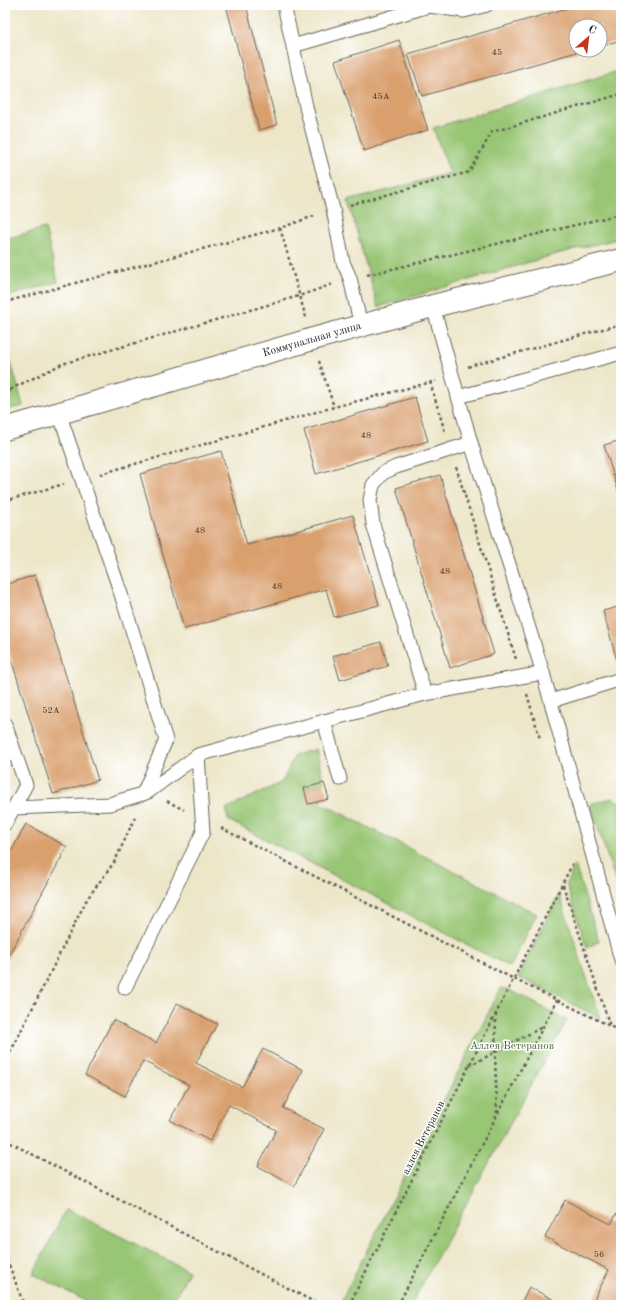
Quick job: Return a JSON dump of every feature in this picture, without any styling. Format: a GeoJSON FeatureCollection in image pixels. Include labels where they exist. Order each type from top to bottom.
{"type":"FeatureCollection","features":[{"type":"Feature","properties":{"kind":"main road","name":"Коммунальная улица"},"geometry":{"type":"LineString","coordinates":[[5,429],[433,306],[621,260]]}},
{"type":"Feature","properties":{"kind":"lane"},"geometry":{"type":"LineString","coordinates":[[284,5],[307,111],[333,209],[343,262],[350,278],[361,326]]}},
{"type":"Feature","properties":{"kind":"lane"},"geometry":{"type":"LineString","coordinates":[[293,46],[429,6],[447,7],[464,12],[487,5]]}},
{"type":"Feature","properties":{"kind":"lane"},"geometry":{"type":"LineString","coordinates":[[433,306],[471,443],[544,673],[621,960]]}},
{"type":"Feature","properties":{"kind":"lane"},"geometry":{"type":"LineString","coordinates":[[458,396],[621,353]]}},
{"type":"Feature","properties":{"kind":"lane"},"geometry":{"type":"LineString","coordinates":[[59,413],[120,591],[166,740],[146,793]]}},
{"type":"Feature","properties":{"kind":"lane"},"geometry":{"type":"LineString","coordinates":[[425,694],[373,524],[370,500],[373,485],[383,473],[396,467],[471,443]]}},
{"type":"Feature","properties":{"kind":"lane"},"geometry":{"type":"LineString","coordinates":[[14,808],[110,804],[146,793],[198,755],[425,694],[544,673]]}},
{"type":"Feature","properties":{"kind":"lane"},"geometry":{"type":"LineString","coordinates":[[551,701],[621,679]]}},
{"type":"Feature","properties":{"kind":"lane"},"geometry":{"type":"LineString","coordinates":[[324,721],[340,779]]}},
{"type":"Feature","properties":{"kind":"lane"},"geometry":{"type":"LineString","coordinates":[[5,724],[26,784],[5,824]]}},
{"type":"Feature","properties":{"kind":"lane"},"geometry":{"type":"LineString","coordinates":[[125,988],[204,832],[198,755]]}},
{"type":"Feature","properties":{"kind":"path"},"geometry":{"type":"LineString","coordinates":[[5,302],[280,228],[333,209],[469,172],[492,132],[621,94]]}},
{"type":"Feature","properties":{"kind":"path"},"geometry":{"type":"LineString","coordinates":[[5,392],[62,364],[299,296],[350,278],[621,214]]}},
{"type":"Feature","properties":{"kind":"path"},"geometry":{"type":"LineString","coordinates":[[280,228],[294,271],[299,296]]}},
{"type":"Feature","properties":{"kind":"path"},"geometry":{"type":"LineString","coordinates":[[5,501],[452,376],[473,365],[621,324]]}},
{"type":"Feature","properties":{"kind":"path"},"geometry":{"type":"LineString","coordinates":[[5,371],[9,391]]}},
{"type":"Feature","properties":{"kind":"path"},"geometry":{"type":"LineString","coordinates":[[5,386],[9,391]]}},
{"type":"Feature","properties":{"kind":"path"},"geometry":{"type":"LineString","coordinates":[[5,1063],[86,899],[115,861],[146,793],[204,819],[514,979],[621,1032]]}},
{"type":"Feature","properties":{"kind":"path"},"geometry":{"type":"LineString","coordinates":[[563,884],[610,1026]]}},
{"type":"Feature","properties":{"kind":"path","name":"аллея Ветеранов"},"geometry":{"type":"LineString","coordinates":[[349,1305],[514,979]]}},
{"type":"Feature","properties":{"kind":"path"},"geometry":{"type":"LineString","coordinates":[[398,1305],[545,1026],[557,1000]]}},
{"type":"Feature","properties":{"kind":"path"},"geometry":{"type":"LineString","coordinates":[[496,1014],[495,1052],[497,1116]]}},
{"type":"Feature","properties":{"kind":"path"},"geometry":{"type":"LineString","coordinates":[[469,1066],[545,1026]]}},
{"type":"Feature","properties":{"kind":"path"},"geometry":{"type":"LineString","coordinates":[[5,1140],[320,1305]]}},
{"type":"Feature","properties":{"kind":"path"},"geometry":{"type":"LineString","coordinates":[[5,1254],[24,1305]]}},
{"type":"Feature","properties":{"kind":"green space"},"geometry":{"type":"Polygon","coordinates":[[[621,70],[621,238],[560,253],[378,307],[348,201],[450,173],[433,128],[621,70]]]}},
{"type":"Feature","properties":{"kind":"green space"},"geometry":{"type":"Polygon","coordinates":[[[45,228],[58,282],[5,297],[5,239],[45,228]]]}},
{"type":"Feature","properties":{"kind":"green space"},"geometry":{"type":"Polygon","coordinates":[[[5,340],[23,406],[5,410],[5,340]]]}},
{"type":"Feature","properties":{"kind":"green space"},"geometry":{"type":"Polygon","coordinates":[[[316,749],[324,783],[305,788],[309,804],[319,802],[537,914],[510,967],[228,820],[226,809],[282,782],[295,755],[316,749]]]}},
{"type":"Feature","properties":{"kind":"green space"},"geometry":{"type":"Polygon","coordinates":[[[612,798],[621,803],[621,897],[590,804],[612,798]]]}},
{"type":"Feature","properties":{"kind":"green space"},"geometry":{"type":"Polygon","coordinates":[[[575,865],[599,941],[587,948],[566,884],[575,865]]]}},
{"type":"Feature","properties":{"kind":"green space"},"geometry":{"type":"Polygon","coordinates":[[[559,894],[600,1018],[518,977],[559,894]]]}},
{"type":"Feature","properties":{"kind":"green space","name":"Аллея Ветеранов"},"geometry":{"type":"Polygon","coordinates":[[[501,988],[508,989],[567,1020],[411,1305],[339,1305],[501,988]]]}},
{"type":"Feature","properties":{"kind":"green space"},"geometry":{"type":"Polygon","coordinates":[[[66,1209],[189,1271],[171,1305],[94,1305],[33,1274],[66,1209]]]}},
{"type":"Feature","properties":{"kind":"building"},"geometry":{"type":"Polygon","coordinates":[[[226,5],[246,5],[277,125],[259,130],[226,5]]]}},
{"type":"Feature","properties":{"kind":"building"},"geometry":{"type":"Polygon","coordinates":[[[578,5],[621,5],[621,40],[608,44],[608,18],[568,18],[568,55],[422,96],[408,54],[578,5]]]}},
{"type":"Feature","properties":{"kind":"building"},"geometry":{"type":"Polygon","coordinates":[[[399,40],[428,130],[364,151],[335,61],[399,40]]]}},
{"type":"Feature","properties":{"kind":"building"},"geometry":{"type":"Polygon","coordinates":[[[415,397],[428,441],[316,474],[304,430],[415,397]]]}},
{"type":"Feature","properties":{"kind":"building"},"geometry":{"type":"Polygon","coordinates":[[[621,440],[621,500],[604,445],[621,440]]]}},
{"type":"Feature","properties":{"kind":"building"},"geometry":{"type":"Polygon","coordinates":[[[221,451],[247,545],[353,515],[379,605],[334,617],[326,589],[184,629],[140,474],[221,451]]]}},
{"type":"Feature","properties":{"kind":"building"},"geometry":{"type":"Polygon","coordinates":[[[440,475],[494,654],[450,668],[396,488],[440,475]]]}},
{"type":"Feature","properties":{"kind":"building"},"geometry":{"type":"Polygon","coordinates":[[[5,573],[8,583],[5,583],[5,573]]]}},
{"type":"Feature","properties":{"kind":"building"},"geometry":{"type":"Polygon","coordinates":[[[35,575],[98,780],[53,794],[5,639],[5,585],[35,575]]]}},
{"type":"Feature","properties":{"kind":"building"},"geometry":{"type":"Polygon","coordinates":[[[621,606],[621,675],[603,611],[621,606]]]}},
{"type":"Feature","properties":{"kind":"building"},"geometry":{"type":"Polygon","coordinates":[[[381,642],[388,666],[340,680],[333,656],[381,642]]]}},
{"type":"Feature","properties":{"kind":"building"},"geometry":{"type":"Polygon","coordinates":[[[324,783],[329,799],[308,804],[304,788],[324,783]]]}},
{"type":"Feature","properties":{"kind":"building"},"geometry":{"type":"Polygon","coordinates":[[[26,824],[67,847],[5,962],[5,863],[26,824]]]}},
{"type":"Feature","properties":{"kind":"building"},"geometry":{"type":"Polygon","coordinates":[[[177,1003],[217,1024],[196,1063],[242,1087],[263,1049],[303,1070],[283,1108],[324,1129],[294,1186],[258,1166],[276,1130],[229,1105],[210,1141],[170,1120],[189,1085],[143,1061],[125,1096],[85,1075],[113,1020],[156,1043],[177,1003]]]}},
{"type":"Feature","properties":{"kind":"building"},"geometry":{"type":"Polygon","coordinates":[[[565,1200],[611,1224],[616,1214],[621,1217],[621,1305],[591,1305],[609,1270],[545,1237],[565,1200]]]}},
{"type":"Feature","properties":{"kind":"building"},"geometry":{"type":"Polygon","coordinates":[[[529,1287],[564,1305],[520,1305],[529,1287]]]}}]}
